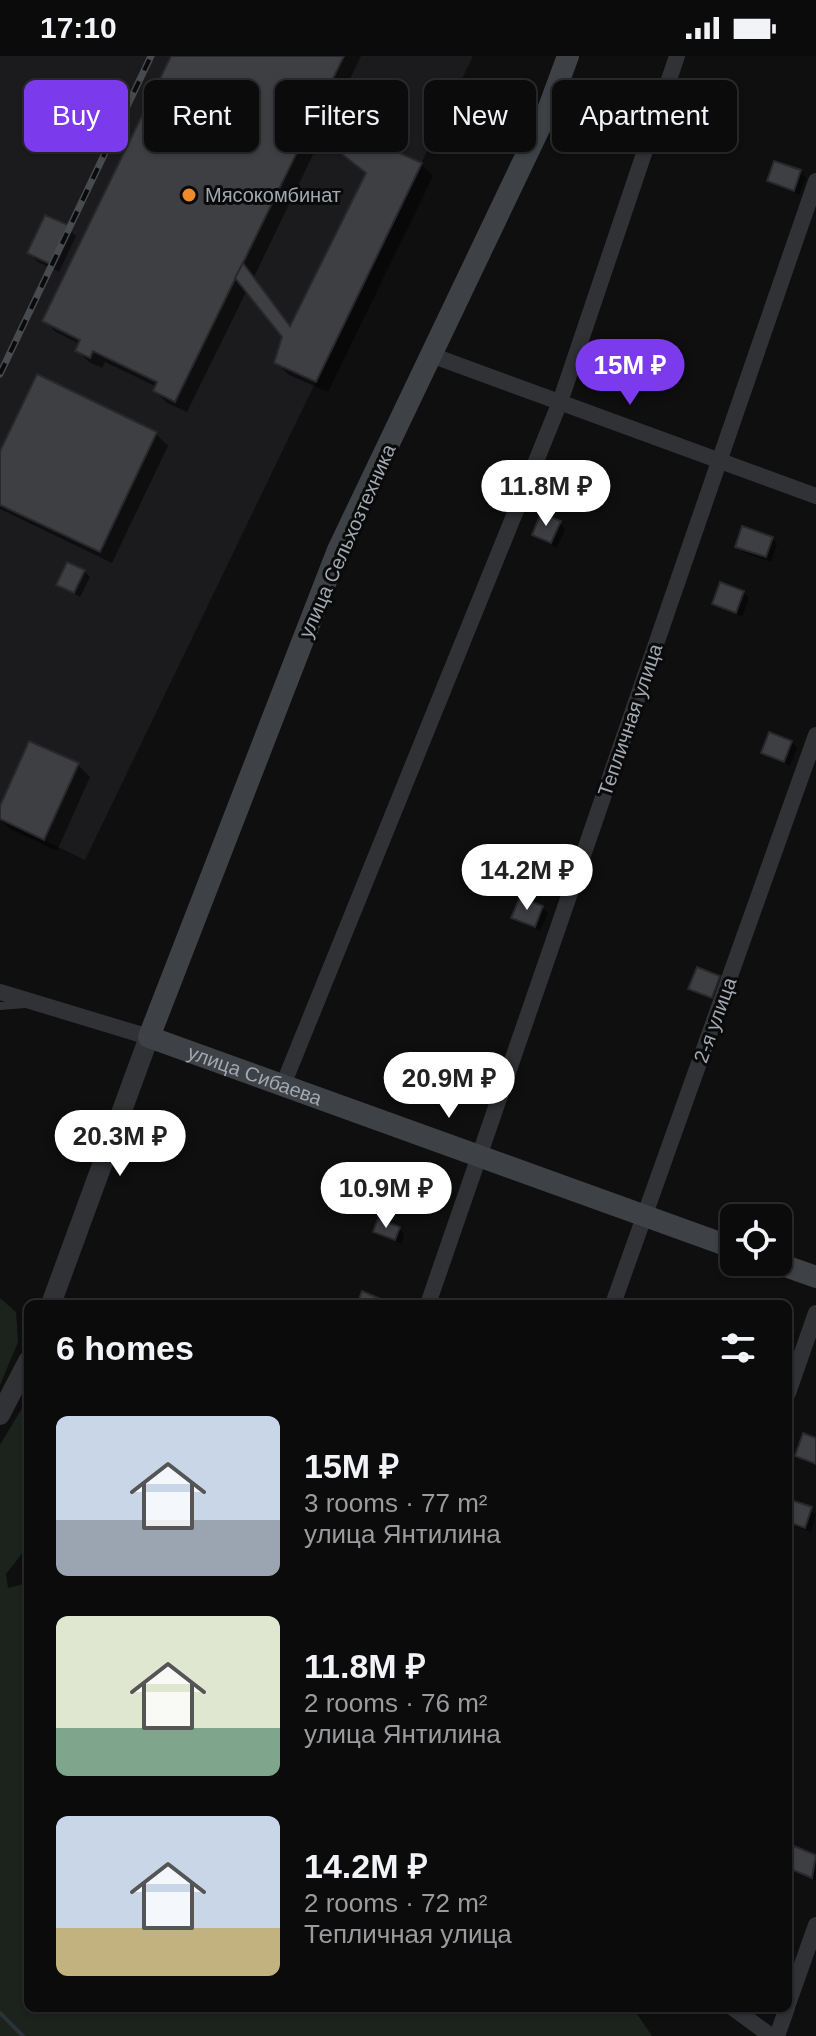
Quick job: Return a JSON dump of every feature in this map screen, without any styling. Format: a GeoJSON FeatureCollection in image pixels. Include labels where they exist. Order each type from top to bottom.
{"type":"FeatureCollection","features":[{"type":"Feature","properties":{"kind":"main road","name":"улица Сельхозтехника"},"geometry":{"type":"LineString","coordinates":[[149,1037],[338,550],[548,110],[568,56]]}},
{"type":"Feature","properties":{"kind":"main road","name":"улица Сибаева"},"geometry":{"type":"LineString","coordinates":[[149,1037],[720,1243]]}},
{"type":"Feature","properties":{"kind":"main road"},"geometry":{"type":"LineString","coordinates":[[792,1268],[816,1277]]}},
{"type":"Feature","properties":{"kind":"street"},"geometry":{"type":"LineString","coordinates":[[283,1085],[560,402],[677,56]]}},
{"type":"Feature","properties":{"kind":"street","name":"Тепличная улица"},"geometry":{"type":"LineString","coordinates":[[429,1300],[816,181]]}},
{"type":"Feature","properties":{"kind":"street"},"geometry":{"type":"LineString","coordinates":[[431,355],[816,496]]}},
{"type":"Feature","properties":{"kind":"street","name":"2-я улица"},"geometry":{"type":"LineString","coordinates":[[614,1300],[816,735]]}},
{"type":"Feature","properties":{"kind":"street","name":"улица Сибаева"},"geometry":{"type":"LineString","coordinates":[[0,992],[149,1037]]}},
{"type":"Feature","properties":{"kind":"street"},"geometry":{"type":"LineString","coordinates":[[52,1300],[149,1037]]}},
{"type":"Feature","properties":{"kind":"street"},"geometry":{"type":"LineString","coordinates":[[792,1382],[816,1313]]}},
{"type":"Feature","properties":{"kind":"street"},"geometry":{"type":"LineString","coordinates":[[0,1415],[24,1369]]}},
{"type":"Feature","properties":{"kind":"street"},"geometry":{"type":"LineString","coordinates":[[792,1992],[816,1925]]}},
{"type":"Feature","properties":{"kind":"street"},"geometry":{"type":"LineString","coordinates":[[739,2012],[774,2036],[784,2012]]}},
{"type":"Feature","properties":{"kind":"lane"},"geometry":{"type":"LineString","coordinates":[[0,1006],[34,1003]]}},
{"type":"Feature","properties":{"kind":"shaded area"},"geometry":{"type":"Polygon","coordinates":[[[0,56],[473,56],[461,80],[424,80],[424,152],[427,152],[85,860],[0,819],[0,56]]]}},
{"type":"Feature","properties":{"kind":"shaded area"},"geometry":{"type":"Polygon","coordinates":[[[0,1298],[16,1312],[18,1342],[0,1385],[0,1298]]]}},
{"type":"Feature","properties":{"kind":"shaded area"},"geometry":{"type":"Polygon","coordinates":[[[24,1405],[24,1551],[6,1574],[8,1588],[24,1584],[24,2012],[636,2012],[652,2036],[0,2036],[0,1445],[24,1405]]]}},
{"type":"Feature","properties":{"kind":"building","name":"Мясокомбинат"},"geometry":{"type":"Polygon","coordinates":[[[171,56],[344,56],[332,80],[275,80],[275,152],[297,152],[175,402],[153,391],[157,382],[93,351],[90,358],[75,351],[80,340],[42,321],[124,152],[128,152],[128,144],[144,111],[144,152],[259,152],[259,80],[159,80],[171,56]]]}},
{"type":"Feature","properties":{"kind":"building"},"geometry":{"type":"Polygon","coordinates":[[[339,152],[397,152],[422,163],[316,382],[274,363],[282,337],[235,278],[243,263],[290,326],[366,173],[339,152]]]}},
{"type":"Feature","properties":{"kind":"building"},"geometry":{"type":"Polygon","coordinates":[[[774,161],[801,170],[794,191],[767,181],[774,161]]]}},
{"type":"Feature","properties":{"kind":"building"},"geometry":{"type":"Polygon","coordinates":[[[45,215],[68,225],[50,264],[27,253],[45,215]]]}},
{"type":"Feature","properties":{"kind":"building"},"geometry":{"type":"Polygon","coordinates":[[[37,374],[157,432],[100,552],[0,505],[0,451],[37,374]]]}},
{"type":"Feature","properties":{"kind":"building"},"geometry":{"type":"Polygon","coordinates":[[[541,513],[561,521],[551,543],[532,535],[541,513]]]}},
{"type":"Feature","properties":{"kind":"building"},"geometry":{"type":"Polygon","coordinates":[[[742,526],[773,537],[766,557],[735,547],[742,526]]]}},
{"type":"Feature","properties":{"kind":"building"},"geometry":{"type":"Polygon","coordinates":[[[67,562],[85,570],[74,593],[56,585],[67,562]]]}},
{"type":"Feature","properties":{"kind":"building"},"geometry":{"type":"Polygon","coordinates":[[[720,582],[744,591],[736,613],[712,604],[720,582]]]}},
{"type":"Feature","properties":{"kind":"building"},"geometry":{"type":"Polygon","coordinates":[[[769,732],[792,741],[784,762],[761,753],[769,732]]]}},
{"type":"Feature","properties":{"kind":"building"},"geometry":{"type":"Polygon","coordinates":[[[29,741],[79,763],[44,840],[0,819],[0,806],[29,741]]]}},
{"type":"Feature","properties":{"kind":"building"},"geometry":{"type":"Polygon","coordinates":[[[520,897],[543,906],[535,927],[511,918],[520,897]]]}},
{"type":"Feature","properties":{"kind":"building"},"geometry":{"type":"Polygon","coordinates":[[[697,967],[720,976],[712,998],[688,989],[697,967]]]}},
{"type":"Feature","properties":{"kind":"building"},"geometry":{"type":"Polygon","coordinates":[[[378,1219],[400,1227],[395,1240],[373,1232],[378,1219]]]}},
{"type":"Feature","properties":{"kind":"building"},"geometry":{"type":"Polygon","coordinates":[[[362,1291],[383,1300],[359,1300],[362,1291]]]}},
{"type":"Feature","properties":{"kind":"building"},"geometry":{"type":"Polygon","coordinates":[[[803,1433],[816,1438],[816,1464],[795,1456],[803,1433]]]}},
{"type":"Feature","properties":{"kind":"building"},"geometry":{"type":"Polygon","coordinates":[[[792,1500],[812,1507],[805,1528],[792,1523],[792,1500]]]}},
{"type":"Feature","properties":{"kind":"building"},"geometry":{"type":"Polygon","coordinates":[[[794,1846],[816,1855],[812,1878],[792,1870],[794,1846]]]}},
{"type":"Feature","properties":{"kind":"waterway"},"geometry":{"type":"LineString","coordinates":[[0,2013],[23,2036]]}},
{"type":"Feature","properties":{"kind":"railway"},"geometry":{"type":"LineString","coordinates":[[0,374],[151,56]]}},
{"type":"Feature","properties":{"kind":"place","name":"Мясокомбинат"},"geometry":{"type":"Point","coordinates":[189,195]}}]}
